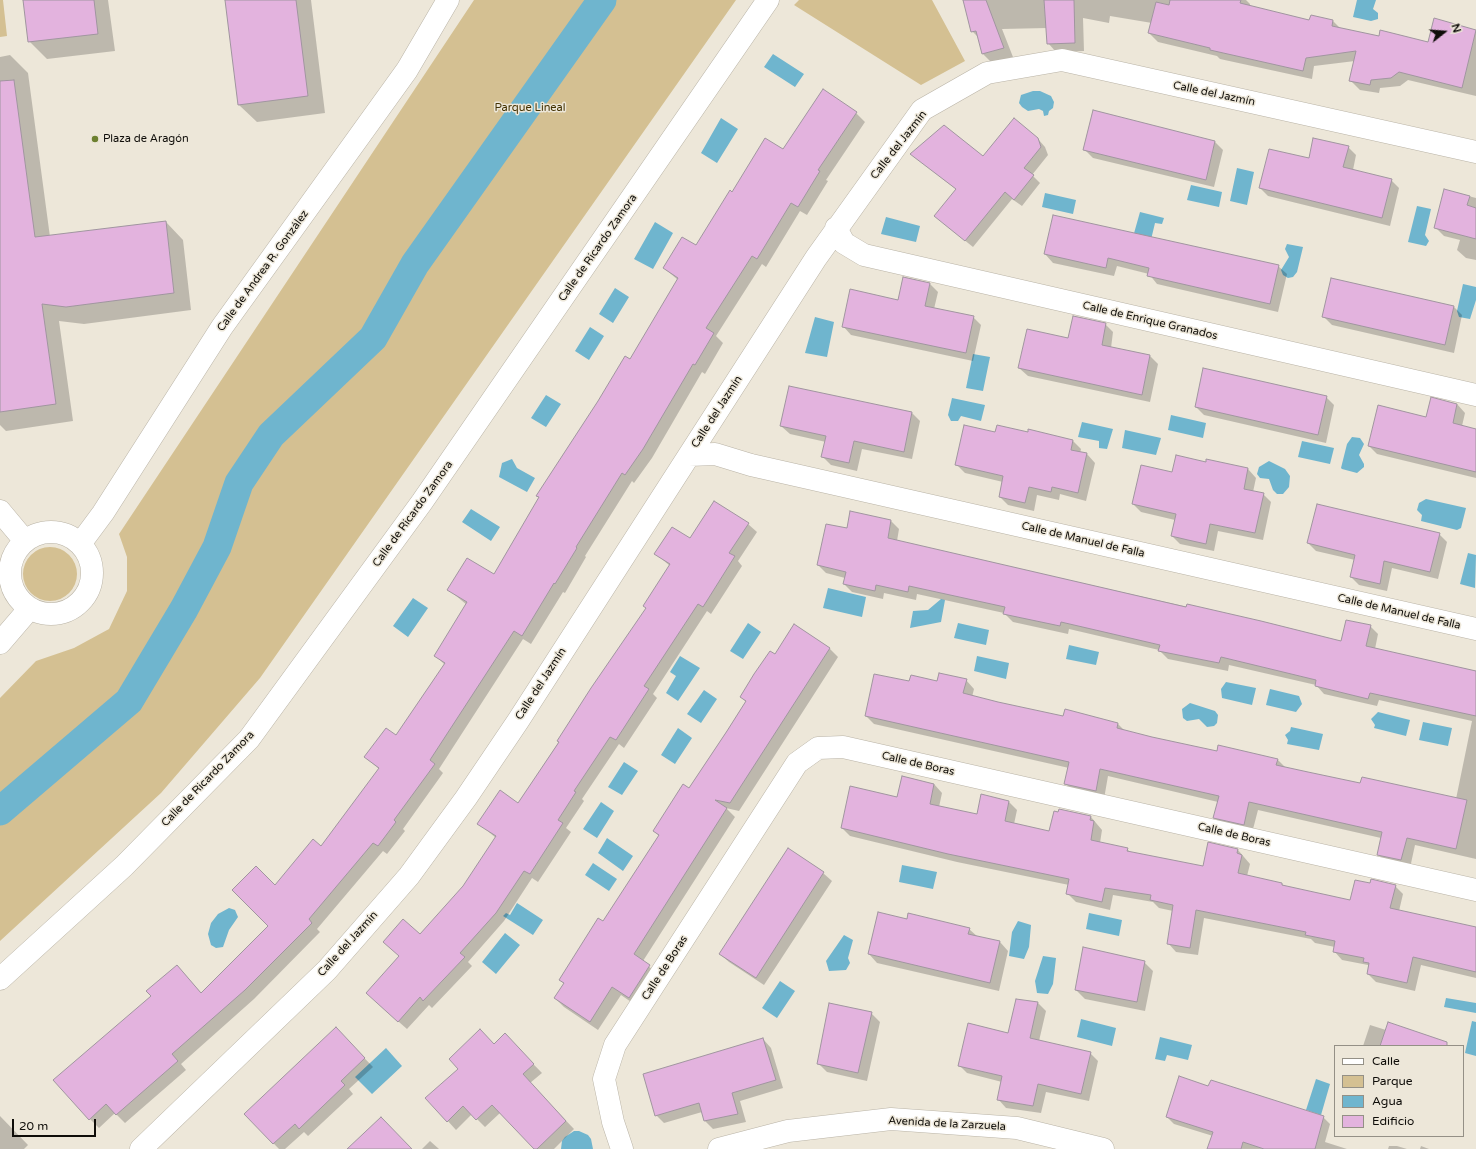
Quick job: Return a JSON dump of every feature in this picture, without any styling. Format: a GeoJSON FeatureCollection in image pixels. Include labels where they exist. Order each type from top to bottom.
{"type":"FeatureCollection","features":[{"type":"Feature","properties":{"kind":"street","name":"Calle de Andrea R. González"},"geometry":{"type":"LineString","coordinates":[[80,544],[103,513],[222,327],[407,70],[448,0]]}},
{"type":"Feature","properties":{"kind":"street","name":"Calle de Ricardo Zamora"},"geometry":{"type":"LineString","coordinates":[[0,979],[124,866],[249,739],[422,502],[768,0]]}},
{"type":"Feature","properties":{"kind":"street","name":"Calle del Jazmín"},"geometry":{"type":"LineString","coordinates":[[141,1149],[328,970],[409,876],[466,798],[518,720],[836,228],[922,110],[987,73],[1062,60],[1476,152]]}},
{"type":"Feature","properties":{"kind":"street","name":"Calle de Enrique Granados"},"geometry":{"type":"LineString","coordinates":[[836,228],[844,243],[864,255],[1476,395]]}},
{"type":"Feature","properties":{"kind":"street","name":"Calle de Manuel de Falla"},"geometry":{"type":"LineString","coordinates":[[689,454],[715,454],[751,465],[1476,629]]}},
{"type":"Feature","properties":{"kind":"street"},"geometry":{"type":"LineString","coordinates":[[0,511],[26,541]]}},
{"type":"Feature","properties":{"kind":"street"},"geometry":{"type":"LineString","coordinates":[[54,532],[68,536],[80,544],[90,558],[92,575],[88,591],[77,605],[63,612],[46,614],[30,608],[16,594],[10,576],[14,556],[26,541],[38,534],[54,532]]}},
{"type":"Feature","properties":{"kind":"street"},"geometry":{"type":"LineString","coordinates":[[0,642],[30,608]]}},
{"type":"Feature","properties":{"kind":"street","name":"Calle de Boras"},"geometry":{"type":"LineString","coordinates":[[622,1149],[613,1122],[604,1079],[615,1045],[797,763],[818,748],[843,747],[1476,890]]}},
{"type":"Feature","properties":{"kind":"street","name":"Avenida de la Zarzuela"},"geometry":{"type":"LineString","coordinates":[[719,1149],[788,1131],[891,1119],[1017,1128],[1103,1149]]}},
{"type":"Feature","properties":{"kind":"green space"},"geometry":{"type":"Polygon","coordinates":[[[0,0],[3,0],[7,36],[0,37],[0,0]]]}},
{"type":"Feature","properties":{"kind":"green space","name":"Parque Lineal"},"geometry":{"type":"Polygon","coordinates":[[[474,0],[736,0],[260,678],[161,793],[0,941],[0,698],[36,661],[74,648],[109,629],[127,591],[127,557],[119,534],[474,0]]]}},
{"type":"Feature","properties":{"kind":"green space"},"geometry":{"type":"Polygon","coordinates":[[[799,0],[932,0],[965,61],[921,85],[794,5],[799,0]]]}},
{"type":"Feature","properties":{"kind":"green space"},"geometry":{"type":"Polygon","coordinates":[[[50,547],[60,549],[69,555],[75,564],[77,574],[75,584],[69,593],[60,599],[50,601],[40,599],[31,593],[25,584],[23,574],[25,564],[31,555],[40,549],[50,547]]]}},
{"type":"Feature","properties":{"kind":"water"},"geometry":{"type":"Polygon","coordinates":[[[1357,0],[1376,0],[1373,9],[1378,13],[1378,19],[1371,21],[1353,17],[1357,0]]]}},
{"type":"Feature","properties":{"kind":"water"},"geometry":{"type":"Polygon","coordinates":[[[773,54],[804,74],[795,87],[764,67],[773,54]]]}},
{"type":"Feature","properties":{"kind":"water"},"geometry":{"type":"Polygon","coordinates":[[[1033,91],[1040,91],[1051,96],[1054,102],[1053,108],[1049,111],[1048,115],[1044,116],[1043,111],[1039,109],[1028,111],[1019,103],[1021,95],[1033,91]]]}},
{"type":"Feature","properties":{"kind":"water"},"geometry":{"type":"Polygon","coordinates":[[[721,118],[738,129],[717,163],[701,153],[721,118]]]}},
{"type":"Feature","properties":{"kind":"water"},"geometry":{"type":"Polygon","coordinates":[[[1237,168],[1254,172],[1247,205],[1230,201],[1237,168]]]}},
{"type":"Feature","properties":{"kind":"water"},"geometry":{"type":"Polygon","coordinates":[[[1191,185],[1222,192],[1219,207],[1187,200],[1191,185]]]}},
{"type":"Feature","properties":{"kind":"water"},"geometry":{"type":"Polygon","coordinates":[[[1045,193],[1076,200],[1073,214],[1042,207],[1045,193]]]}},
{"type":"Feature","properties":{"kind":"water"},"geometry":{"type":"Polygon","coordinates":[[[1417,206],[1431,209],[1425,235],[1429,241],[1426,246],[1408,242],[1417,206]]]}},
{"type":"Feature","properties":{"kind":"water"},"geometry":{"type":"Polygon","coordinates":[[[1140,212],[1164,218],[1162,224],[1155,223],[1149,248],[1131,244],[1140,212]]]}},
{"type":"Feature","properties":{"kind":"water"},"geometry":{"type":"Polygon","coordinates":[[[886,217],[920,226],[916,242],[881,234],[886,217]]]}},
{"type":"Feature","properties":{"kind":"water"},"geometry":{"type":"Polygon","coordinates":[[[655,222],[673,233],[653,269],[634,259],[655,222]]]}},
{"type":"Feature","properties":{"kind":"water"},"geometry":{"type":"Polygon","coordinates":[[[1287,244],[1303,247],[1297,272],[1293,277],[1288,278],[1283,275],[1281,270],[1289,257],[1285,249],[1287,244]]]}},
{"type":"Feature","properties":{"kind":"water"},"geometry":{"type":"Polygon","coordinates":[[[1463,284],[1476,287],[1476,300],[1470,319],[1459,317],[1457,311],[1463,284]]]}},
{"type":"Feature","properties":{"kind":"water"},"geometry":{"type":"Polygon","coordinates":[[[615,288],[629,297],[613,323],[599,314],[615,288]]]}},
{"type":"Feature","properties":{"kind":"water"},"geometry":{"type":"Polygon","coordinates":[[[815,317],[834,322],[827,357],[805,353],[815,317]]]}},
{"type":"Feature","properties":{"kind":"water"},"geometry":{"type":"Polygon","coordinates":[[[590,327],[604,336],[589,360],[575,351],[590,327]]]}},
{"type":"Feature","properties":{"kind":"water"},"geometry":{"type":"Polygon","coordinates":[[[973,354],[990,357],[983,391],[966,388],[973,354]]]}},
{"type":"Feature","properties":{"kind":"water"},"geometry":{"type":"Polygon","coordinates":[[[546,395],[561,404],[546,427],[531,418],[546,395]]]}},
{"type":"Feature","properties":{"kind":"water"},"geometry":{"type":"Polygon","coordinates":[[[952,398],[985,405],[981,421],[961,416],[958,421],[951,421],[948,415],[952,398]]]}},
{"type":"Feature","properties":{"kind":"water"},"geometry":{"type":"Polygon","coordinates":[[[1171,415],[1206,423],[1203,438],[1168,430],[1171,415]]]}},
{"type":"Feature","properties":{"kind":"water"},"geometry":{"type":"Polygon","coordinates":[[[1082,422],[1113,429],[1107,449],[1099,448],[1099,441],[1078,437],[1082,422]]]}},
{"type":"Feature","properties":{"kind":"water"},"geometry":{"type":"Polygon","coordinates":[[[1125,430],[1161,438],[1156,455],[1122,448],[1125,430]]]}},
{"type":"Feature","properties":{"kind":"water"},"geometry":{"type":"Polygon","coordinates":[[[1352,437],[1360,438],[1364,444],[1359,455],[1364,467],[1357,473],[1341,468],[1347,444],[1352,437]]]}},
{"type":"Feature","properties":{"kind":"water"},"geometry":{"type":"Polygon","coordinates":[[[1302,441],[1334,448],[1330,464],[1298,457],[1302,441]]]}},
{"type":"Feature","properties":{"kind":"water"},"geometry":{"type":"Polygon","coordinates":[[[512,459],[517,468],[535,478],[527,492],[499,477],[502,463],[512,459]]]}},
{"type":"Feature","properties":{"kind":"water"},"geometry":{"type":"Polygon","coordinates":[[[1269,461],[1285,469],[1290,476],[1289,487],[1283,494],[1277,494],[1273,490],[1269,479],[1260,478],[1257,474],[1259,467],[1269,461]]]}},
{"type":"Feature","properties":{"kind":"water"},"geometry":{"type":"Polygon","coordinates":[[[1426,499],[1466,508],[1461,528],[1457,530],[1421,521],[1422,515],[1417,510],[1419,503],[1426,499]]]}},
{"type":"Feature","properties":{"kind":"water"},"geometry":{"type":"Polygon","coordinates":[[[471,509],[500,527],[491,541],[462,522],[471,509]]]}},
{"type":"Feature","properties":{"kind":"water"},"geometry":{"type":"Polygon","coordinates":[[[1468,553],[1476,555],[1475,588],[1460,584],[1468,553]]]}},
{"type":"Feature","properties":{"kind":"water"},"geometry":{"type":"Polygon","coordinates":[[[828,588],[866,597],[862,617],[823,608],[828,588]]]}},
{"type":"Feature","properties":{"kind":"water"},"geometry":{"type":"Polygon","coordinates":[[[413,598],[428,608],[408,637],[393,626],[413,598]]]}},
{"type":"Feature","properties":{"kind":"water"},"geometry":{"type":"Polygon","coordinates":[[[941,599],[945,600],[941,622],[910,628],[913,611],[928,610],[941,599]]]}},
{"type":"Feature","properties":{"kind":"water"},"geometry":{"type":"Polygon","coordinates":[[[748,623],[761,632],[743,659],[730,651],[748,623]]]}},
{"type":"Feature","properties":{"kind":"water"},"geometry":{"type":"Polygon","coordinates":[[[958,623],[989,630],[986,645],[954,638],[958,623]]]}},
{"type":"Feature","properties":{"kind":"water"},"geometry":{"type":"Polygon","coordinates":[[[1069,645],[1099,652],[1096,665],[1066,659],[1069,645]]]}},
{"type":"Feature","properties":{"kind":"water"},"geometry":{"type":"Polygon","coordinates":[[[680,656],[700,668],[678,701],[666,693],[676,676],[670,672],[680,656]]]}},
{"type":"Feature","properties":{"kind":"water"},"geometry":{"type":"Polygon","coordinates":[[[977,656],[1009,663],[1006,679],[974,671],[977,656]]]}},
{"type":"Feature","properties":{"kind":"water"},"geometry":{"type":"Polygon","coordinates":[[[1226,682],[1256,688],[1252,705],[1222,698],[1221,689],[1226,682]]]}},
{"type":"Feature","properties":{"kind":"water"},"geometry":{"type":"Polygon","coordinates":[[[1270,689],[1299,696],[1302,704],[1296,712],[1266,705],[1270,689]]]}},
{"type":"Feature","properties":{"kind":"water"},"geometry":{"type":"Polygon","coordinates":[[[704,690],[717,699],[701,723],[687,714],[704,690]]]}},
{"type":"Feature","properties":{"kind":"water"},"geometry":{"type":"Polygon","coordinates":[[[1190,703],[1215,711],[1218,715],[1217,723],[1214,726],[1207,727],[1199,719],[1187,721],[1183,718],[1182,709],[1190,703]]]}},
{"type":"Feature","properties":{"kind":"water"},"geometry":{"type":"Polygon","coordinates":[[[1378,712],[1410,720],[1406,736],[1374,728],[1375,725],[1371,719],[1378,712]]]}},
{"type":"Feature","properties":{"kind":"water"},"geometry":{"type":"Polygon","coordinates":[[[1423,722],[1452,728],[1448,746],[1419,740],[1423,722]]]}},
{"type":"Feature","properties":{"kind":"water"},"geometry":{"type":"Polygon","coordinates":[[[1291,727],[1323,734],[1319,750],[1287,744],[1288,740],[1285,735],[1290,731],[1291,727]]]}},
{"type":"Feature","properties":{"kind":"water"},"geometry":{"type":"Polygon","coordinates":[[[678,728],[692,738],[675,764],[661,755],[678,728]]]}},
{"type":"Feature","properties":{"kind":"water"},"geometry":{"type":"Polygon","coordinates":[[[624,762],[638,771],[622,795],[608,787],[624,762]]]}},
{"type":"Feature","properties":{"kind":"water"},"geometry":{"type":"Polygon","coordinates":[[[601,802],[614,811],[597,838],[583,829],[601,802]]]}},
{"type":"Feature","properties":{"kind":"water"},"geometry":{"type":"Polygon","coordinates":[[[607,838],[633,856],[623,871],[598,853],[607,838]]]}},
{"type":"Feature","properties":{"kind":"water"},"geometry":{"type":"Polygon","coordinates":[[[593,863],[617,879],[609,891],[585,875],[593,863]]]}},
{"type":"Feature","properties":{"kind":"water"},"geometry":{"type":"Polygon","coordinates":[[[902,865],[937,872],[933,889],[899,882],[902,865]]]}},
{"type":"Feature","properties":{"kind":"water"},"geometry":{"type":"Polygon","coordinates":[[[517,903],[543,920],[533,935],[503,916],[506,913],[510,915],[517,903]]]}},
{"type":"Feature","properties":{"kind":"water"},"geometry":{"type":"Polygon","coordinates":[[[229,908],[235,910],[238,917],[229,930],[223,947],[216,948],[211,945],[208,934],[211,923],[218,914],[229,908]]]}},
{"type":"Feature","properties":{"kind":"water"},"geometry":{"type":"Polygon","coordinates":[[[1089,913],[1122,920],[1119,936],[1086,929],[1089,913]]]}},
{"type":"Feature","properties":{"kind":"water"},"geometry":{"type":"Polygon","coordinates":[[[1018,921],[1031,925],[1029,947],[1024,959],[1009,956],[1012,932],[1018,921]]]}},
{"type":"Feature","properties":{"kind":"water"},"geometry":{"type":"Polygon","coordinates":[[[505,933],[520,945],[496,974],[482,962],[505,933]]]}},
{"type":"Feature","properties":{"kind":"water"},"geometry":{"type":"Polygon","coordinates":[[[844,935],[853,940],[848,958],[850,963],[846,970],[829,971],[826,961],[844,935]]]}},
{"type":"Feature","properties":{"kind":"water"},"geometry":{"type":"Polygon","coordinates":[[[1043,956],[1056,958],[1053,984],[1048,994],[1037,993],[1035,981],[1043,956]]]}},
{"type":"Feature","properties":{"kind":"water"},"geometry":{"type":"Polygon","coordinates":[[[780,981],[795,991],[777,1018],[762,1008],[780,981]]]}},
{"type":"Feature","properties":{"kind":"water"},"geometry":{"type":"Polygon","coordinates":[[[1446,998],[1476,1003],[1476,1013],[1444,1007],[1446,998]]]}},
{"type":"Feature","properties":{"kind":"water"},"geometry":{"type":"Polygon","coordinates":[[[1081,1019],[1116,1028],[1112,1046],[1077,1037],[1081,1019]]]}},
{"type":"Feature","properties":{"kind":"water"},"geometry":{"type":"Polygon","coordinates":[[[1472,1021],[1476,1022],[1476,1056],[1465,1053],[1472,1021]]]}},
{"type":"Feature","properties":{"kind":"water"},"geometry":{"type":"Polygon","coordinates":[[[1160,1037],[1192,1045],[1188,1060],[1167,1055],[1165,1061],[1155,1059],[1160,1037]]]}},
{"type":"Feature","properties":{"kind":"water"},"geometry":{"type":"Polygon","coordinates":[[[386,1048],[402,1066],[372,1094],[355,1077],[386,1048]]]}},
{"type":"Feature","properties":{"kind":"water"},"geometry":{"type":"Polygon","coordinates":[[[1316,1079],[1330,1084],[1321,1115],[1306,1110],[1316,1079]]]}},
{"type":"Feature","properties":{"kind":"water"},"geometry":{"type":"Polygon","coordinates":[[[574,1131],[579,1131],[588,1135],[591,1139],[593,1149],[561,1149],[562,1141],[574,1131]]]}},
{"type":"Feature","properties":{"kind":"building"},"geometry":{"type":"Polygon","coordinates":[[[23,0],[94,0],[98,34],[28,42],[23,0]]]}},
{"type":"Feature","properties":{"kind":"building"},"geometry":{"type":"Polygon","coordinates":[[[225,0],[296,0],[308,96],[238,105],[225,0]]]}},
{"type":"Feature","properties":{"kind":"building"},"geometry":{"type":"Polygon","coordinates":[[[963,0],[986,0],[1004,48],[982,54],[976,31],[971,32],[963,0]]]}},
{"type":"Feature","properties":{"kind":"building"},"geometry":{"type":"Polygon","coordinates":[[[1044,0],[1074,0],[1075,43],[1047,44],[1044,0]]]}},
{"type":"Feature","properties":{"kind":"building"},"geometry":{"type":"Polygon","coordinates":[[[1170,0],[1241,0],[1240,3],[1309,20],[1311,15],[1333,20],[1332,26],[1379,36],[1380,30],[1428,42],[1434,18],[1476,30],[1462,88],[1399,72],[1391,78],[1371,80],[1370,85],[1349,81],[1356,51],[1306,58],[1303,71],[1210,50],[1210,48],[1148,33],[1156,2],[1169,5],[1170,0]]]}},
{"type":"Feature","properties":{"kind":"building"},"geometry":{"type":"Polygon","coordinates":[[[14,80],[35,237],[166,221],[174,293],[66,307],[42,304],[56,404],[0,412],[0,81],[14,80]]]}},
{"type":"Feature","properties":{"kind":"building"},"geometry":{"type":"Polygon","coordinates":[[[823,89],[857,112],[818,170],[820,171],[798,207],[791,203],[757,259],[752,256],[706,328],[714,333],[695,365],[693,364],[643,449],[625,475],[622,473],[522,636],[514,631],[430,760],[435,764],[394,820],[396,822],[378,846],[373,843],[309,919],[312,923],[245,990],[172,1054],[178,1061],[116,1115],[106,1104],[89,1120],[53,1080],[151,996],[146,991],[177,965],[201,993],[268,926],[232,890],[256,866],[275,885],[313,839],[321,846],[379,768],[364,757],[386,728],[396,735],[445,663],[434,656],[467,602],[447,590],[467,558],[494,574],[539,497],[536,496],[598,401],[625,356],[630,359],[678,278],[663,268],[682,237],[696,245],[730,190],[732,192],[765,138],[783,149],[823,89]]]}},
{"type":"Feature","properties":{"kind":"building"},"geometry":{"type":"Polygon","coordinates":[[[1093,110],[1215,141],[1206,180],[1083,150],[1093,110]]]}},
{"type":"Feature","properties":{"kind":"building"},"geometry":{"type":"Polygon","coordinates":[[[1014,118],[1038,138],[1041,147],[1024,168],[1034,175],[1014,200],[1005,192],[965,241],[934,216],[956,189],[910,154],[944,125],[983,156],[1014,118]]]}},
{"type":"Feature","properties":{"kind":"building"},"geometry":{"type":"Polygon","coordinates":[[[1313,138],[1349,146],[1343,167],[1392,179],[1382,218],[1259,188],[1269,149],[1309,158],[1313,138]]]}},
{"type":"Feature","properties":{"kind":"building"},"geometry":{"type":"Polygon","coordinates":[[[1444,189],[1470,196],[1467,205],[1476,208],[1476,239],[1434,228],[1444,189]]]}},
{"type":"Feature","properties":{"kind":"building"},"geometry":{"type":"Polygon","coordinates":[[[1053,215],[1279,265],[1270,304],[1147,276],[1149,268],[1108,258],[1106,268],[1044,254],[1053,215]]]}},
{"type":"Feature","properties":{"kind":"building"},"geometry":{"type":"Polygon","coordinates":[[[903,277],[930,283],[925,306],[974,316],[966,353],[842,327],[850,289],[898,300],[903,277]]]}},
{"type":"Feature","properties":{"kind":"building"},"geometry":{"type":"Polygon","coordinates":[[[1331,278],[1454,306],[1445,345],[1322,317],[1331,278]]]}},
{"type":"Feature","properties":{"kind":"building"},"geometry":{"type":"Polygon","coordinates":[[[1073,316],[1106,323],[1102,345],[1150,355],[1142,395],[1018,368],[1027,329],[1068,338],[1073,316]]]}},
{"type":"Feature","properties":{"kind":"building"},"geometry":{"type":"Polygon","coordinates":[[[1203,368],[1327,396],[1318,435],[1195,407],[1203,368]]]}},
{"type":"Feature","properties":{"kind":"building"},"geometry":{"type":"Polygon","coordinates":[[[789,386],[912,412],[904,452],[854,441],[849,463],[821,457],[826,436],[780,426],[789,386]]]}},
{"type":"Feature","properties":{"kind":"building"},"geometry":{"type":"Polygon","coordinates":[[[1431,397],[1457,404],[1453,423],[1476,429],[1476,472],[1368,446],[1378,405],[1426,417],[1431,397]]]}},
{"type":"Feature","properties":{"kind":"building"},"geometry":{"type":"Polygon","coordinates":[[[964,425],[995,432],[997,425],[1028,432],[1028,429],[1073,440],[1071,450],[1087,453],[1078,493],[1052,487],[1051,492],[1029,487],[1025,503],[999,497],[1003,476],[955,465],[964,425]]]}},
{"type":"Feature","properties":{"kind":"building"},"geometry":{"type":"Polygon","coordinates":[[[1176,455],[1206,462],[1206,459],[1248,468],[1244,489],[1264,493],[1255,533],[1210,524],[1206,544],[1171,536],[1176,514],[1132,504],[1141,465],[1172,472],[1176,455]]]}},
{"type":"Feature","properties":{"kind":"building"},"geometry":{"type":"Polygon","coordinates":[[[714,501],[749,523],[729,553],[735,556],[703,607],[698,604],[644,686],[649,689],[616,740],[610,737],[574,791],[576,792],[558,820],[563,823],[530,874],[524,871],[496,913],[460,953],[465,957],[423,1001],[420,997],[398,1022],[366,993],[399,956],[383,942],[403,919],[420,934],[463,886],[496,836],[477,824],[500,790],[518,803],[559,742],[557,741],[591,688],[646,608],[643,606],[670,564],[654,554],[672,527],[690,538],[714,501]]]}},
{"type":"Feature","properties":{"kind":"building"},"geometry":{"type":"Polygon","coordinates":[[[1317,504],[1440,533],[1430,572],[1384,561],[1380,584],[1350,577],[1355,555],[1307,543],[1317,504]]]}},
{"type":"Feature","properties":{"kind":"building"},"geometry":{"type":"Polygon","coordinates":[[[850,511],[891,520],[888,538],[1186,607],[1187,604],[1341,641],[1346,620],[1371,625],[1366,646],[1476,671],[1476,716],[1370,693],[1368,699],[1315,686],[1316,680],[1221,657],[1219,663],[1158,651],[1160,645],[1061,622],[1060,626],[1003,614],[1005,607],[909,586],[908,592],[876,585],[875,591],[843,584],[846,572],[817,565],[826,524],[847,528],[850,511]]]}},
{"type":"Feature","properties":{"kind":"building"},"geometry":{"type":"Polygon","coordinates":[[[794,624],[830,648],[730,803],[715,800],[727,808],[634,954],[650,965],[629,998],[612,987],[590,1022],[554,998],[564,983],[559,980],[598,918],[603,921],[659,835],[653,831],[683,784],[689,788],[727,731],[746,701],[740,697],[754,674],[770,651],[775,654],[794,624]]]}},
{"type":"Feature","properties":{"kind":"building"},"geometry":{"type":"Polygon","coordinates":[[[939,673],[967,679],[963,693],[998,702],[1063,716],[1065,709],[1118,723],[1117,728],[1152,737],[1217,751],[1218,745],[1278,759],[1276,765],[1360,783],[1362,777],[1467,800],[1456,849],[1407,838],[1401,860],[1377,855],[1382,832],[1249,802],[1244,825],[1213,818],[1219,796],[1100,769],[1096,791],[1064,784],[1069,762],[865,716],[874,674],[909,681],[911,675],[937,681],[939,673]]]}},
{"type":"Feature","properties":{"kind":"building"},"geometry":{"type":"Polygon","coordinates":[[[902,776],[934,784],[930,804],[977,814],[981,794],[1009,801],[1005,821],[1049,831],[1054,811],[1058,812],[1059,809],[1091,816],[1090,820],[1094,821],[1091,840],[1128,848],[1127,851],[1203,866],[1208,842],[1238,849],[1237,853],[1242,855],[1238,873],[1282,883],[1282,885],[1350,900],[1355,880],[1370,883],[1371,879],[1396,885],[1390,908],[1476,927],[1476,972],[1413,957],[1407,983],[1367,974],[1369,963],[1363,962],[1364,958],[1333,952],[1335,941],[1305,935],[1306,932],[1196,910],[1190,948],[1167,944],[1173,905],[1150,900],[1151,895],[1105,888],[1102,902],[1066,894],[1069,879],[948,854],[841,828],[850,786],[897,797],[902,776]]]}},
{"type":"Feature","properties":{"kind":"building"},"geometry":{"type":"Polygon","coordinates":[[[788,848],[824,872],[756,978],[719,954],[788,848]]]}},
{"type":"Feature","properties":{"kind":"building"},"geometry":{"type":"Polygon","coordinates":[[[878,912],[907,919],[908,913],[970,928],[968,934],[1000,941],[990,983],[868,954],[878,912]]]}},
{"type":"Feature","properties":{"kind":"building"},"geometry":{"type":"Polygon","coordinates":[[[1083,947],[1145,961],[1137,1002],[1075,990],[1083,947]]]}},
{"type":"Feature","properties":{"kind":"building"},"geometry":{"type":"Polygon","coordinates":[[[1016,999],[1038,1002],[1030,1038],[1091,1052],[1081,1094],[1038,1084],[1033,1106],[997,1100],[1002,1076],[958,1066],[968,1023],[1008,1033],[1016,999]]]}},
{"type":"Feature","properties":{"kind":"building"},"geometry":{"type":"Polygon","coordinates":[[[829,1003],[872,1012],[858,1073],[817,1064],[829,1003]]]}},
{"type":"Feature","properties":{"kind":"building"},"geometry":{"type":"Polygon","coordinates":[[[1388,1022],[1447,1042],[1447,1045],[1380,1045],[1388,1022]]]}},
{"type":"Feature","properties":{"kind":"building"},"geometry":{"type":"Polygon","coordinates":[[[336,1027],[365,1058],[341,1081],[345,1085],[299,1129],[295,1124],[273,1144],[244,1114],[336,1027]]]}},
{"type":"Feature","properties":{"kind":"building"},"geometry":{"type":"Polygon","coordinates":[[[480,1029],[494,1044],[505,1033],[534,1064],[523,1074],[566,1121],[537,1149],[534,1149],[492,1105],[476,1120],[463,1106],[447,1122],[425,1098],[458,1069],[449,1059],[480,1029]]]}},
{"type":"Feature","properties":{"kind":"building"},"geometry":{"type":"Polygon","coordinates":[[[763,1038],[776,1080],[732,1093],[738,1114],[704,1121],[699,1103],[655,1116],[643,1074],[763,1038]]]}},
{"type":"Feature","properties":{"kind":"building"},"geometry":{"type":"Polygon","coordinates":[[[1179,1076],[1208,1086],[1211,1080],[1324,1116],[1315,1149],[1264,1149],[1243,1142],[1241,1149],[1207,1149],[1213,1132],[1166,1117],[1179,1076]]]}},
{"type":"Feature","properties":{"kind":"building"},"geometry":{"type":"Polygon","coordinates":[[[381,1117],[412,1149],[347,1149],[381,1117]]]}},
{"type":"Feature","properties":{"kind":"waterway"},"geometry":{"type":"LineString","coordinates":[[0,811],[129,701],[184,609],[217,547],[239,483],[271,435],[373,338],[415,264],[602,0]]}},
{"type":"Feature","properties":{"kind":"place","name":"Plaza de Aragón"},"geometry":{"type":"Point","coordinates":[95,139]}}]}
